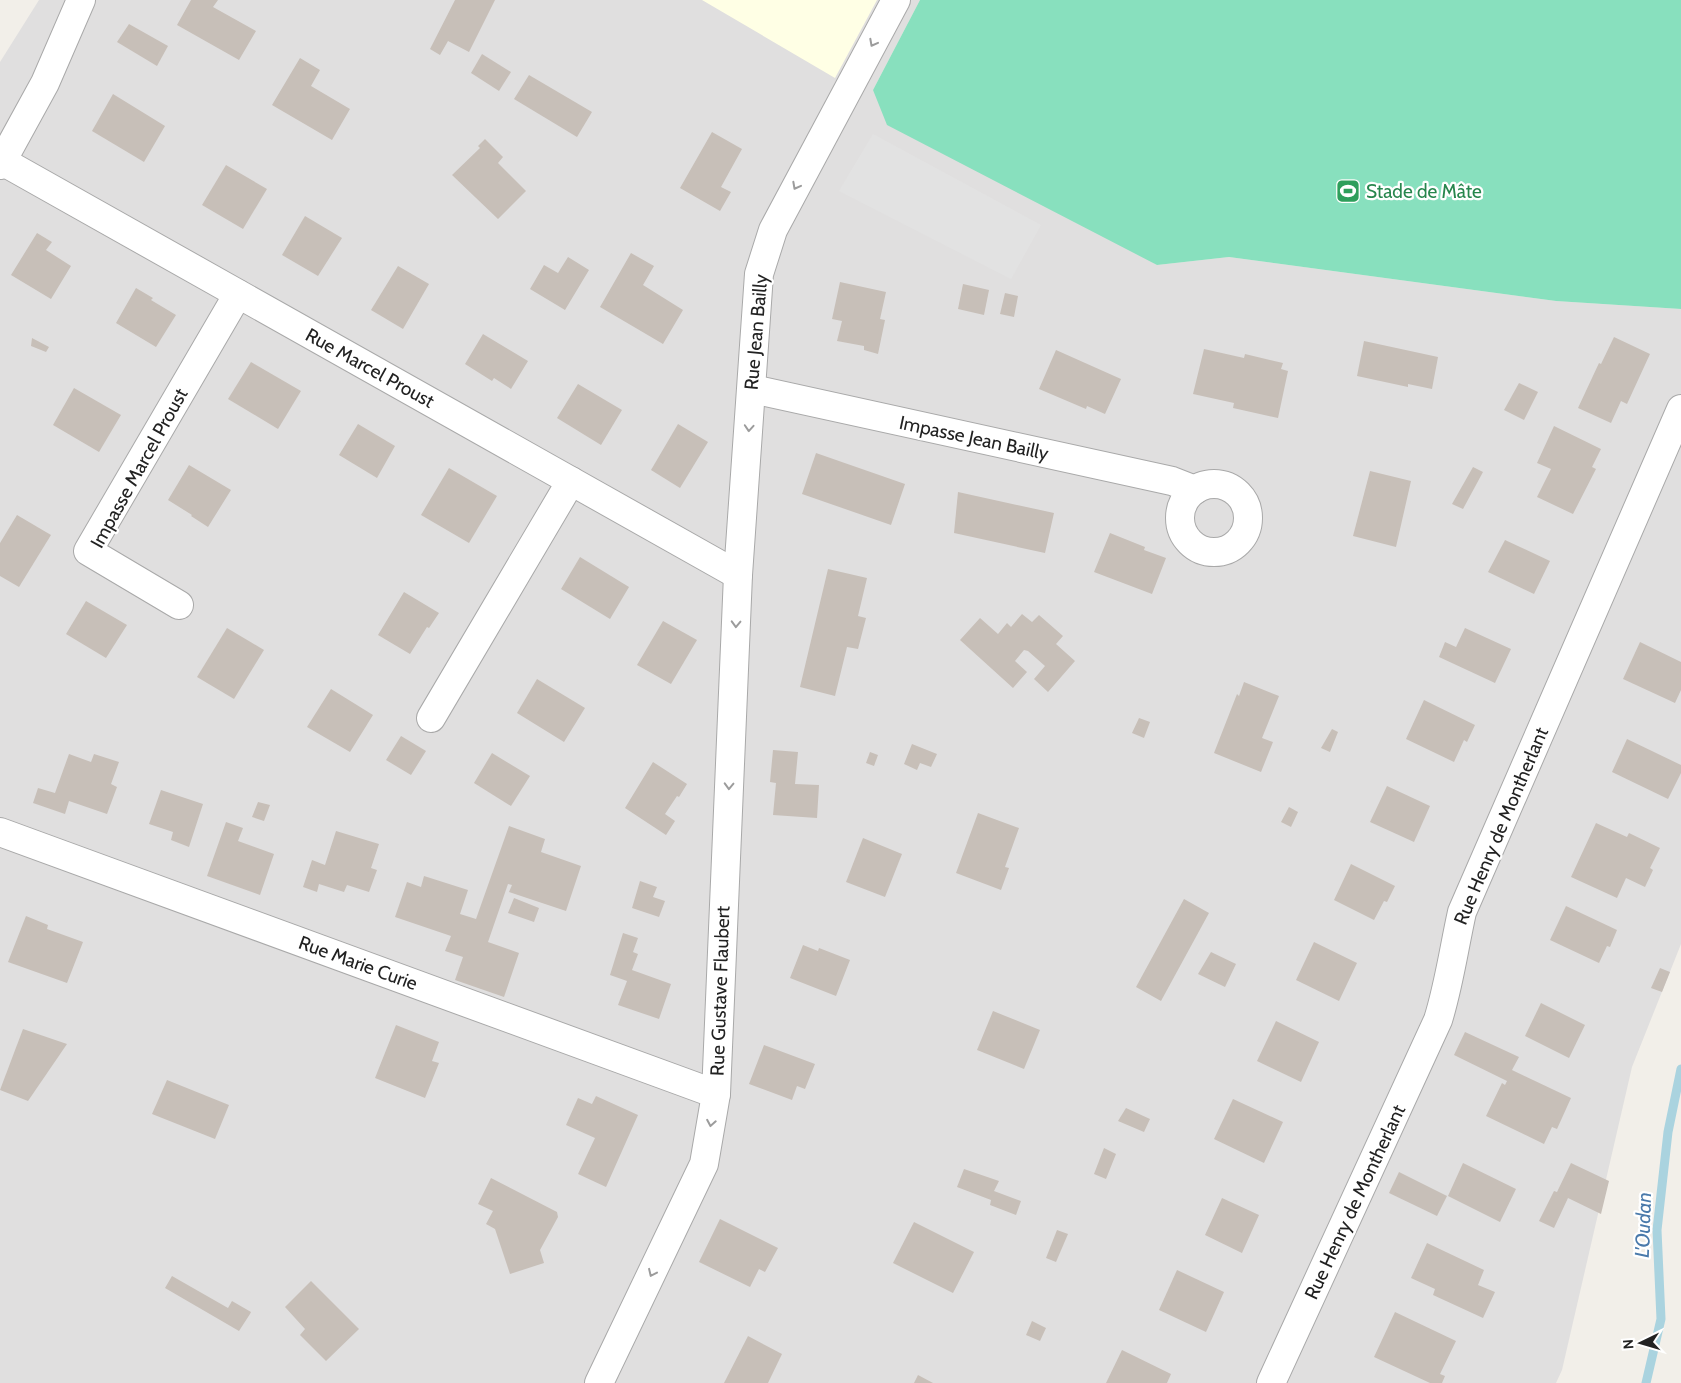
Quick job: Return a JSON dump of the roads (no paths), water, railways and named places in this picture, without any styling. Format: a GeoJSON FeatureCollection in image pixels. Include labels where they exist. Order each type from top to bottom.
{"type":"FeatureCollection","features":[{"type":"Feature","properties":{"kind":"street"},"geometry":{"type":"LineString","coordinates":[[1,163],[45,83],[82,0]]}},
{"type":"Feature","properties":{"kind":"street","name":"Rue Jean Bailly"},"geometry":{"type":"LineString","coordinates":[[738,575],[759,274],[773,230],[896,0]]}},
{"type":"Feature","properties":{"kind":"street","name":"Rue Marcel Proust"},"geometry":{"type":"LineString","coordinates":[[1,163],[738,575]]}},
{"type":"Feature","properties":{"kind":"street","name":"Impasse Marcel Proust"},"geometry":{"type":"LineString","coordinates":[[179,605],[88,551],[238,294]]}},
{"type":"Feature","properties":{"kind":"street","name":"Impasse Jean Bailly"},"geometry":{"type":"LineString","coordinates":[[752,389],[1172,481],[1195,490]]}},
{"type":"Feature","properties":{"kind":"street","name":"Rue Henry de Montherlant"},"geometry":{"type":"LineString","coordinates":[[1271,1383],[1438,1020],[1446,995],[1451,959],[1462,912],[1681,409]]}},
{"type":"Feature","properties":{"kind":"street"},"geometry":{"type":"LineString","coordinates":[[431,718],[571,481]]}},
{"type":"Feature","properties":{"kind":"street","name":"Rue Gustave Flaubert"},"geometry":{"type":"LineString","coordinates":[[600,1383],[704,1164],[716,1094],[738,575]]}},
{"type":"Feature","properties":{"kind":"street","name":"Rue Marie Curie"},"geometry":{"type":"LineString","coordinates":[[0,832],[716,1094]]}},
{"type":"Feature","properties":{"kind":"waterway","name":"L'Oudan"},"geometry":{"type":"LineString","coordinates":[[1646,1383],[1661,1319],[1657,1230],[1668,1132],[1681,1069]]}},
{"type":"Feature","properties":{"kind":"place","name":"Stade de Mâte"},"geometry":{"type":"Point","coordinates":[1348,191]}}]}
